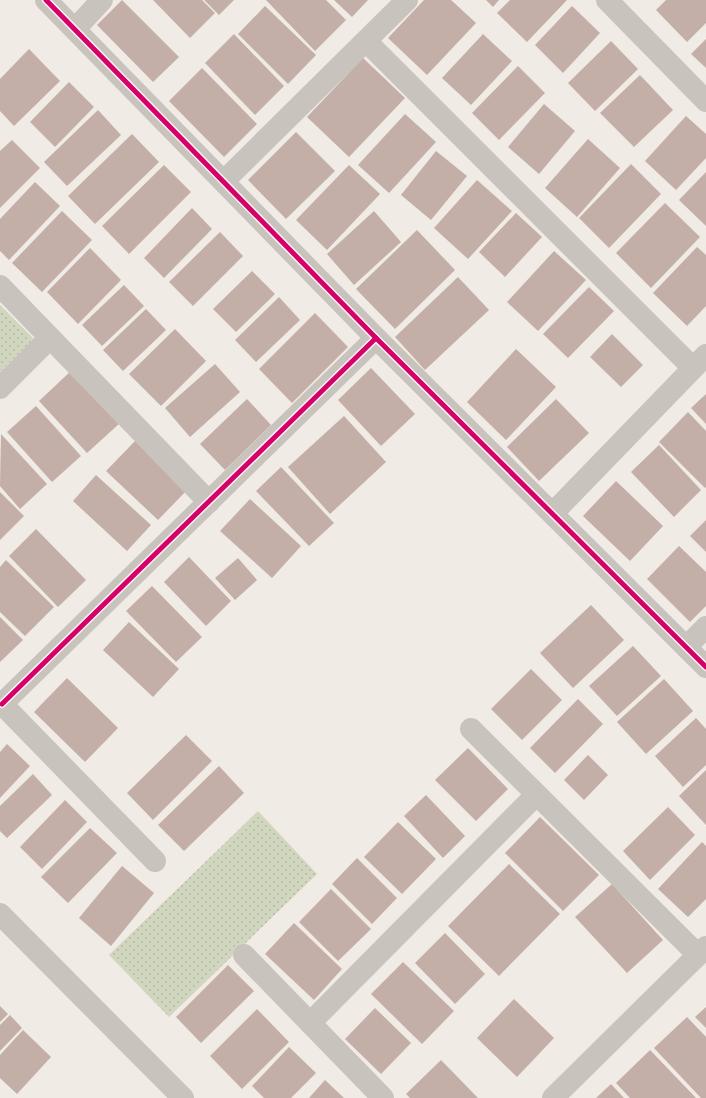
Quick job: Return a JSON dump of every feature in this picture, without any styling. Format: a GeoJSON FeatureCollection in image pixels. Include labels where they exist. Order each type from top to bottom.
{"type":"FeatureCollection","features":[{"type":"Feature","properties":{"kind":"street"},"geometry":{"type":"LineString","coordinates":[[46,0],[376,338],[706,667]]}},
{"type":"Feature","properties":{"kind":"street"},"geometry":{"type":"LineString","coordinates":[[75,29],[102,0]]}},
{"type":"Feature","properties":{"kind":"street"},"geometry":{"type":"LineString","coordinates":[[224,181],[407,0]]}},
{"type":"Feature","properties":{"kind":"street"},"geometry":{"type":"LineString","coordinates":[[607,0],[706,101]]}},
{"type":"Feature","properties":{"kind":"street"},"geometry":{"type":"LineString","coordinates":[[366,41],[700,362],[553,513]]}},
{"type":"Feature","properties":{"kind":"street"},"geometry":{"type":"LineString","coordinates":[[0,286],[209,502]]}},
{"type":"Feature","properties":{"kind":"street"},"geometry":{"type":"LineString","coordinates":[[0,388],[50,338]]}},
{"type":"Feature","properties":{"kind":"street"},"geometry":{"type":"LineString","coordinates":[[155,861],[1,703],[376,338]]}},
{"type":"Feature","properties":{"kind":"street"},"geometry":{"type":"LineString","coordinates":[[686,647],[706,627]]}},
{"type":"Feature","properties":{"kind":"street"},"geometry":{"type":"LineString","coordinates":[[471,728],[536,795],[702,951],[553,1098]]}},
{"type":"Feature","properties":{"kind":"street"},"geometry":{"type":"LineString","coordinates":[[310,1023],[536,795]]}},
{"type":"Feature","properties":{"kind":"street"},"geometry":{"type":"LineString","coordinates":[[0,914],[183,1098]]}},
{"type":"Feature","properties":{"kind":"street"},"geometry":{"type":"LineString","coordinates":[[244,955],[383,1098]]}},
{"type":"Feature","properties":{"kind":"green space"},"geometry":{"type":"Polygon","coordinates":[[[0,305],[34,339],[0,372],[0,305]]]}},
{"type":"Feature","properties":{"kind":"green space"},"geometry":{"type":"Polygon","coordinates":[[[258,811],[317,874],[169,1017],[109,955],[258,811]]]}},
{"type":"Feature","properties":{"kind":"building"},"geometry":{"type":"Polygon","coordinates":[[[122,0],[179,57],[153,82],[97,25],[122,0]]]}},
{"type":"Feature","properties":{"kind":"building"},"geometry":{"type":"Polygon","coordinates":[[[153,0],[202,0],[215,13],[190,38],[153,0]]]}},
{"type":"Feature","properties":{"kind":"building"},"geometry":{"type":"Polygon","coordinates":[[[204,0],[234,0],[219,15],[204,0]]]}},
{"type":"Feature","properties":{"kind":"building"},"geometry":{"type":"Polygon","coordinates":[[[266,0],[326,0],[346,20],[315,51],[266,0]]]}},
{"type":"Feature","properties":{"kind":"building"},"geometry":{"type":"Polygon","coordinates":[[[334,0],[368,0],[352,17],[334,0]]]}},
{"type":"Feature","properties":{"kind":"building"},"geometry":{"type":"Polygon","coordinates":[[[424,0],[451,0],[476,23],[427,75],[388,38],[424,0]]]}},
{"type":"Feature","properties":{"kind":"building"},"geometry":{"type":"Polygon","coordinates":[[[486,0],[499,0],[493,7],[486,0]]]}},
{"type":"Feature","properties":{"kind":"building"},"geometry":{"type":"Polygon","coordinates":[[[510,0],[567,0],[527,42],[497,13],[510,0]]]}},
{"type":"Feature","properties":{"kind":"building"},"geometry":{"type":"Polygon","coordinates":[[[666,0],[706,0],[706,23],[687,42],[656,10],[666,0]]]}},
{"type":"Feature","properties":{"kind":"building"},"geometry":{"type":"Polygon","coordinates":[[[265,6],[316,55],[288,84],[238,34],[265,6]]]}},
{"type":"Feature","properties":{"kind":"building"},"geometry":{"type":"Polygon","coordinates":[[[572,6],[600,33],[563,73],[535,45],[572,6]]]}},
{"type":"Feature","properties":{"kind":"building"},"geometry":{"type":"Polygon","coordinates":[[[234,34],[284,86],[255,115],[205,63],[234,34]]]}},
{"type":"Feature","properties":{"kind":"building"},"geometry":{"type":"Polygon","coordinates":[[[483,34],[512,61],[471,105],[442,78],[483,34]]]}},
{"type":"Feature","properties":{"kind":"building"},"geometry":{"type":"Polygon","coordinates":[[[706,39],[706,68],[691,54],[706,39]]]}},
{"type":"Feature","properties":{"kind":"building"},"geometry":{"type":"Polygon","coordinates":[[[611,41],[638,69],[595,111],[568,83],[611,41]]]}},
{"type":"Feature","properties":{"kind":"building"},"geometry":{"type":"Polygon","coordinates":[[[29,49],[60,81],[14,126],[0,111],[0,79],[29,49]]]}},
{"type":"Feature","properties":{"kind":"building"},"geometry":{"type":"Polygon","coordinates":[[[363,58],[405,98],[349,157],[307,117],[363,58]]]}},
{"type":"Feature","properties":{"kind":"building"},"geometry":{"type":"Polygon","coordinates":[[[518,66],[545,93],[499,140],[472,113],[518,66]]]}},
{"type":"Feature","properties":{"kind":"building"},"geometry":{"type":"Polygon","coordinates":[[[202,68],[257,124],[224,157],[169,101],[202,68]]]}},
{"type":"Feature","properties":{"kind":"building"},"geometry":{"type":"Polygon","coordinates":[[[640,75],[673,110],[634,147],[600,113],[640,75]]]}},
{"type":"Feature","properties":{"kind":"building"},"geometry":{"type":"Polygon","coordinates":[[[69,82],[94,107],[55,147],[30,122],[69,82]]]}},
{"type":"Feature","properties":{"kind":"building"},"geometry":{"type":"Polygon","coordinates":[[[544,104],[575,131],[539,174],[508,147],[544,104]]]}},
{"type":"Feature","properties":{"kind":"building"},"geometry":{"type":"Polygon","coordinates":[[[98,110],[121,135],[67,186],[44,162],[98,110]]]}},
{"type":"Feature","properties":{"kind":"building"},"geometry":{"type":"Polygon","coordinates":[[[405,114],[436,142],[389,193],[358,165],[405,114]]]}},
{"type":"Feature","properties":{"kind":"building"},"geometry":{"type":"Polygon","coordinates":[[[686,116],[706,134],[706,158],[676,190],[645,161],[686,116]]]}},
{"type":"Feature","properties":{"kind":"building"},"geometry":{"type":"Polygon","coordinates":[[[296,132],[335,171],[286,219],[248,180],[296,132]]]}},
{"type":"Feature","properties":{"kind":"building"},"geometry":{"type":"Polygon","coordinates":[[[132,134],[159,162],[95,224],[68,196],[132,134]]]}},
{"type":"Feature","properties":{"kind":"building"},"geometry":{"type":"Polygon","coordinates":[[[588,139],[620,168],[577,217],[545,188],[588,139]]]}},
{"type":"Feature","properties":{"kind":"building"},"geometry":{"type":"Polygon","coordinates":[[[12,140],[40,168],[0,208],[0,151],[12,140]]]}},
{"type":"Feature","properties":{"kind":"building"},"geometry":{"type":"Polygon","coordinates":[[[436,151],[467,176],[431,220],[401,195],[436,151]]]}},
{"type":"Feature","properties":{"kind":"building"},"geometry":{"type":"Polygon","coordinates":[[[631,164],[661,194],[609,248],[579,218],[631,164]]]}},
{"type":"Feature","properties":{"kind":"building"},"geometry":{"type":"Polygon","coordinates":[[[164,165],[191,192],[129,254],[102,226],[164,165]]]}},
{"type":"Feature","properties":{"kind":"building"},"geometry":{"type":"Polygon","coordinates":[[[349,165],[380,194],[327,250],[296,220],[349,165]]]}},
{"type":"Feature","properties":{"kind":"building"},"geometry":{"type":"Polygon","coordinates":[[[706,172],[706,226],[679,200],[706,172]]]}},
{"type":"Feature","properties":{"kind":"building"},"geometry":{"type":"Polygon","coordinates":[[[477,180],[512,211],[468,259],[434,228],[477,180]]]}},
{"type":"Feature","properties":{"kind":"building"},"geometry":{"type":"Polygon","coordinates":[[[35,182],[60,206],[9,260],[0,251],[0,219],[35,182]]]}},
{"type":"Feature","properties":{"kind":"building"},"geometry":{"type":"Polygon","coordinates":[[[665,203],[700,237],[651,288],[616,253],[665,203]]]}},
{"type":"Feature","properties":{"kind":"building"},"geometry":{"type":"Polygon","coordinates":[[[192,208],[212,229],[164,278],[144,258],[192,208]]]}},
{"type":"Feature","properties":{"kind":"building"},"geometry":{"type":"Polygon","coordinates":[[[62,211],[92,240],[42,292],[12,263],[62,211]]]}},
{"type":"Feature","properties":{"kind":"building"},"geometry":{"type":"Polygon","coordinates":[[[374,211],[401,242],[354,285],[327,254],[374,211]]]}},
{"type":"Feature","properties":{"kind":"building"},"geometry":{"type":"Polygon","coordinates":[[[516,213],[542,237],[505,277],[479,252],[516,213]]]}},
{"type":"Feature","properties":{"kind":"building"},"geometry":{"type":"Polygon","coordinates":[[[417,230],[455,270],[395,329],[356,289],[417,230]]]}},
{"type":"Feature","properties":{"kind":"building"},"geometry":{"type":"Polygon","coordinates":[[[220,232],[243,256],[193,306],[169,282],[220,232]]]}},
{"type":"Feature","properties":{"kind":"building"},"geometry":{"type":"Polygon","coordinates":[[[697,247],[706,255],[706,306],[687,326],[653,293],[697,247]]]}},
{"type":"Feature","properties":{"kind":"building"},"geometry":{"type":"Polygon","coordinates":[[[90,248],[121,280],[78,324],[47,292],[90,248]]]}},
{"type":"Feature","properties":{"kind":"building"},"geometry":{"type":"Polygon","coordinates":[[[554,251],[586,280],[538,331],[507,302],[554,251]]]}},
{"type":"Feature","properties":{"kind":"building"},"geometry":{"type":"Polygon","coordinates":[[[252,271],[275,294],[236,332],[213,309],[252,271]]]}},
{"type":"Feature","properties":{"kind":"building"},"geometry":{"type":"Polygon","coordinates":[[[458,277],[489,310],[425,370],[395,337],[458,277]]]}},
{"type":"Feature","properties":{"kind":"building"},"geometry":{"type":"Polygon","coordinates":[[[124,285],[144,306],[102,346],[82,325],[124,285]]]}},
{"type":"Feature","properties":{"kind":"building"},"geometry":{"type":"Polygon","coordinates":[[[589,287],[614,311],[568,358],[543,334],[589,287]]]}},
{"type":"Feature","properties":{"kind":"building"},"geometry":{"type":"Polygon","coordinates":[[[279,297],[300,320],[256,362],[235,340],[279,297]]]}},
{"type":"Feature","properties":{"kind":"building"},"geometry":{"type":"Polygon","coordinates":[[[146,309],[166,330],[123,371],[103,350],[146,309]]]}},
{"type":"Feature","properties":{"kind":"building"},"geometry":{"type":"Polygon","coordinates":[[[315,313],[348,347],[292,403],[259,369],[315,313]]]}},
{"type":"Feature","properties":{"kind":"building"},"geometry":{"type":"Polygon","coordinates":[[[175,329],[206,361],[161,406],[129,374],[175,329]]]}},
{"type":"Feature","properties":{"kind":"building"},"geometry":{"type":"Polygon","coordinates":[[[612,334],[643,365],[621,387],[590,357],[612,334]]]}},
{"type":"Feature","properties":{"kind":"building"},"geometry":{"type":"Polygon","coordinates":[[[516,349],[556,387],[506,440],[467,402],[516,349]]]}},
{"type":"Feature","properties":{"kind":"building"},"geometry":{"type":"Polygon","coordinates":[[[215,364],[240,392],[190,437],[165,408],[215,364]]]}},
{"type":"Feature","properties":{"kind":"building"},"geometry":{"type":"Polygon","coordinates":[[[371,368],[415,414],[381,446],[338,400],[371,368]]]}},
{"type":"Feature","properties":{"kind":"building"},"geometry":{"type":"Polygon","coordinates":[[[71,371],[120,423],[87,453],[39,401],[71,371]]]}},
{"type":"Feature","properties":{"kind":"building"},"geometry":{"type":"Polygon","coordinates":[[[706,394],[706,424],[691,408],[706,394]]]}},
{"type":"Feature","properties":{"kind":"building"},"geometry":{"type":"Polygon","coordinates":[[[247,399],[271,425],[225,470],[200,444],[247,399]]]}},
{"type":"Feature","properties":{"kind":"building"},"geometry":{"type":"Polygon","coordinates":[[[556,399],[589,433],[539,481],[507,447],[556,399]]]}},
{"type":"Feature","properties":{"kind":"building"},"geometry":{"type":"Polygon","coordinates":[[[36,406],[81,456],[52,482],[7,432],[36,406]]]}},
{"type":"Feature","properties":{"kind":"building"},"geometry":{"type":"Polygon","coordinates":[[[688,412],[706,431],[705,488],[659,442],[688,412]]]}},
{"type":"Feature","properties":{"kind":"building"},"geometry":{"type":"Polygon","coordinates":[[[344,416],[386,462],[330,514],[288,467],[344,416]]]}},
{"type":"Feature","properties":{"kind":"building"},"geometry":{"type":"Polygon","coordinates":[[[1,434],[47,484],[20,509],[0,486],[1,434]]]}},
{"type":"Feature","properties":{"kind":"building"},"geometry":{"type":"Polygon","coordinates":[[[137,439],[189,488],[158,520],[106,471],[137,439]]]}},
{"type":"Feature","properties":{"kind":"building"},"geometry":{"type":"Polygon","coordinates":[[[659,445],[701,490],[674,517],[631,472],[659,445]]]}},
{"type":"Feature","properties":{"kind":"building"},"geometry":{"type":"Polygon","coordinates":[[[281,467],[334,523],[309,546],[256,491],[281,467]]]}},
{"type":"Feature","properties":{"kind":"building"},"geometry":{"type":"Polygon","coordinates":[[[96,475],[151,525],[127,551],[73,501],[96,475]]]}},
{"type":"Feature","properties":{"kind":"building"},"geometry":{"type":"Polygon","coordinates":[[[616,481],[663,526],[630,561],[583,516],[616,481]]]}},
{"type":"Feature","properties":{"kind":"building"},"geometry":{"type":"Polygon","coordinates":[[[0,492],[24,516],[0,540],[0,492]]]}},
{"type":"Feature","properties":{"kind":"building"},"geometry":{"type":"Polygon","coordinates":[[[250,499],[301,546],[272,578],[220,531],[250,499]]]}},
{"type":"Feature","properties":{"kind":"building"},"geometry":{"type":"Polygon","coordinates":[[[706,520],[706,552],[690,536],[706,520]]]}},
{"type":"Feature","properties":{"kind":"building"},"geometry":{"type":"Polygon","coordinates":[[[36,529],[86,580],[58,607],[9,556],[36,529]]]}},
{"type":"Feature","properties":{"kind":"building"},"geometry":{"type":"Polygon","coordinates":[[[679,546],[706,572],[706,606],[690,622],[647,579],[679,546]]]}},
{"type":"Feature","properties":{"kind":"building"},"geometry":{"type":"Polygon","coordinates":[[[189,557],[231,601],[206,626],[164,582],[189,557]]]}},
{"type":"Feature","properties":{"kind":"building"},"geometry":{"type":"Polygon","coordinates":[[[238,558],[257,580],[235,600],[215,578],[238,558]]]}},
{"type":"Feature","properties":{"kind":"building"},"geometry":{"type":"Polygon","coordinates":[[[6,560],[54,607],[25,636],[0,612],[0,567],[6,560]]]}},
{"type":"Feature","properties":{"kind":"building"},"geometry":{"type":"Polygon","coordinates":[[[152,586],[202,637],[176,662],[126,611],[152,586]]]}},
{"type":"Feature","properties":{"kind":"building"},"geometry":{"type":"Polygon","coordinates":[[[591,605],[624,640],[573,688],[540,653],[591,605]]]}},
{"type":"Feature","properties":{"kind":"building"},"geometry":{"type":"Polygon","coordinates":[[[0,617],[23,640],[0,662],[0,617]]]}},
{"type":"Feature","properties":{"kind":"building"},"geometry":{"type":"Polygon","coordinates":[[[129,622],[179,669],[153,697],[103,650],[129,622]]]}},
{"type":"Feature","properties":{"kind":"building"},"geometry":{"type":"Polygon","coordinates":[[[633,646],[661,676],[617,716],[589,686],[633,646]]]}},
{"type":"Feature","properties":{"kind":"building"},"geometry":{"type":"Polygon","coordinates":[[[531,669],[562,700],[522,740],[491,709],[531,669]]]}},
{"type":"Feature","properties":{"kind":"building"},"geometry":{"type":"Polygon","coordinates":[[[67,678],[118,728],[85,762],[34,712],[67,678]]]}},
{"type":"Feature","properties":{"kind":"building"},"geometry":{"type":"Polygon","coordinates":[[[664,679],[693,711],[646,754],[617,722],[664,679]]]}},
{"type":"Feature","properties":{"kind":"building"},"geometry":{"type":"Polygon","coordinates":[[[578,699],[603,724],[555,773],[530,748],[578,699]]]}},
{"type":"Feature","properties":{"kind":"building"},"geometry":{"type":"Polygon","coordinates":[[[696,718],[706,729],[706,765],[683,787],[655,756],[696,718]]]}},
{"type":"Feature","properties":{"kind":"building"},"geometry":{"type":"Polygon","coordinates":[[[186,735],[212,761],[153,820],[127,793],[186,735]]]}},
{"type":"Feature","properties":{"kind":"building"},"geometry":{"type":"Polygon","coordinates":[[[7,744],[30,766],[0,798],[0,752],[7,744]]]}},
{"type":"Feature","properties":{"kind":"building"},"geometry":{"type":"Polygon","coordinates":[[[468,748],[508,789],[476,821],[435,780],[468,748]]]}},
{"type":"Feature","properties":{"kind":"building"},"geometry":{"type":"Polygon","coordinates":[[[588,755],[608,775],[584,800],[564,780],[588,755]]]}},
{"type":"Feature","properties":{"kind":"building"},"geometry":{"type":"Polygon","coordinates":[[[219,766],[244,793],[184,851],[158,825],[219,766]]]}},
{"type":"Feature","properties":{"kind":"building"},"geometry":{"type":"Polygon","coordinates":[[[706,770],[706,825],[679,796],[706,770]]]}},
{"type":"Feature","properties":{"kind":"building"},"geometry":{"type":"Polygon","coordinates":[[[33,774],[52,795],[7,838],[0,831],[0,806],[33,774]]]}},
{"type":"Feature","properties":{"kind":"building"},"geometry":{"type":"Polygon","coordinates":[[[426,795],[465,836],[443,858],[404,816],[426,795]]]}},
{"type":"Feature","properties":{"kind":"building"},"geometry":{"type":"Polygon","coordinates":[[[65,800],[87,822],[42,869],[20,847],[65,800]]]}},
{"type":"Feature","properties":{"kind":"building"},"geometry":{"type":"Polygon","coordinates":[[[668,807],[695,835],[650,880],[623,851],[668,807]]]}},
{"type":"Feature","properties":{"kind":"building"},"geometry":{"type":"Polygon","coordinates":[[[540,817],[599,875],[563,911],[505,853],[540,817]]]}},
{"type":"Feature","properties":{"kind":"building"},"geometry":{"type":"Polygon","coordinates":[[[398,822],[436,859],[402,894],[364,857],[398,822]]]}},
{"type":"Feature","properties":{"kind":"building"},"geometry":{"type":"Polygon","coordinates":[[[90,828],[117,853],[68,903],[41,877],[90,828]]]}},
{"type":"Feature","properties":{"kind":"building"},"geometry":{"type":"Polygon","coordinates":[[[702,842],[706,846],[706,899],[688,917],[658,889],[702,842]]]}},
{"type":"Feature","properties":{"kind":"building"},"geometry":{"type":"Polygon","coordinates":[[[357,858],[397,898],[372,924],[332,884],[357,858]]]}},
{"type":"Feature","properties":{"kind":"building"},"geometry":{"type":"Polygon","coordinates":[[[509,864],[560,914],[499,976],[448,926],[509,864]]]}},
{"type":"Feature","properties":{"kind":"building"},"geometry":{"type":"Polygon","coordinates":[[[122,866],[154,893],[111,946],[79,918],[122,866]]]}},
{"type":"Feature","properties":{"kind":"building"},"geometry":{"type":"Polygon","coordinates":[[[612,884],[663,940],[627,973],[575,917],[612,884]]]}},
{"type":"Feature","properties":{"kind":"building"},"geometry":{"type":"Polygon","coordinates":[[[331,889],[371,929],[338,961],[299,922],[331,889]]]}},
{"type":"Feature","properties":{"kind":"building"},"geometry":{"type":"Polygon","coordinates":[[[294,923],[342,969],[314,1000],[265,954],[294,923]]]}},
{"type":"Feature","properties":{"kind":"building"},"geometry":{"type":"Polygon","coordinates":[[[445,933],[485,974],[455,1004],[415,963],[445,933]]]}},
{"type":"Feature","properties":{"kind":"building"},"geometry":{"type":"Polygon","coordinates":[[[403,962],[454,1011],[422,1044],[371,994],[403,962]]]}},
{"type":"Feature","properties":{"kind":"building"},"geometry":{"type":"Polygon","coordinates":[[[228,965],[254,991],[201,1043],[176,1017],[228,965]]]}},
{"type":"Feature","properties":{"kind":"building"},"geometry":{"type":"Polygon","coordinates":[[[514,999],[554,1038],[517,1077],[477,1038],[514,999]]]}},
{"type":"Feature","properties":{"kind":"building"},"geometry":{"type":"Polygon","coordinates":[[[0,1006],[8,1014],[0,1022],[0,1006]]]}},
{"type":"Feature","properties":{"kind":"building"},"geometry":{"type":"Polygon","coordinates":[[[706,1007],[706,1028],[695,1017],[706,1007]]]}},
{"type":"Feature","properties":{"kind":"building"},"geometry":{"type":"Polygon","coordinates":[[[375,1008],[411,1043],[381,1074],[345,1039],[375,1008]]]}},
{"type":"Feature","properties":{"kind":"building"},"geometry":{"type":"Polygon","coordinates":[[[257,1009],[289,1042],[242,1089],[210,1056],[257,1009]]]}},
{"type":"Feature","properties":{"kind":"building"},"geometry":{"type":"Polygon","coordinates":[[[10,1015],[22,1028],[0,1051],[0,1025],[10,1015]]]}},
{"type":"Feature","properties":{"kind":"building"},"geometry":{"type":"Polygon","coordinates":[[[687,1017],[706,1037],[706,1098],[701,1098],[654,1048],[687,1017]]]}},
{"type":"Feature","properties":{"kind":"building"},"geometry":{"type":"Polygon","coordinates":[[[23,1030],[51,1057],[17,1094],[0,1078],[0,1055],[23,1030]]]}},
{"type":"Feature","properties":{"kind":"building"},"geometry":{"type":"Polygon","coordinates":[[[289,1047],[316,1073],[291,1098],[264,1098],[252,1086],[289,1047]]]}},
{"type":"Feature","properties":{"kind":"building"},"geometry":{"type":"Polygon","coordinates":[[[650,1050],[696,1098],[630,1098],[616,1083],[650,1050]]]}},
{"type":"Feature","properties":{"kind":"building"},"geometry":{"type":"Polygon","coordinates":[[[441,1060],[478,1098],[410,1098],[406,1094],[441,1060]]]}},
{"type":"Feature","properties":{"kind":"building"},"geometry":{"type":"Polygon","coordinates":[[[325,1080],[344,1098],[309,1098],[325,1080]]]}},
{"type":"Feature","properties":{"kind":"building"},"geometry":{"type":"Polygon","coordinates":[[[611,1084],[624,1098],[596,1098],[611,1084]]]}},
{"type":"Feature","properties":{"kind":"cycle path"},"geometry":{"type":"LineString","coordinates":[[46,0],[376,338],[706,667]]}},
{"type":"Feature","properties":{"kind":"cycle path"},"geometry":{"type":"LineString","coordinates":[[2,704],[376,338]]}}]}
